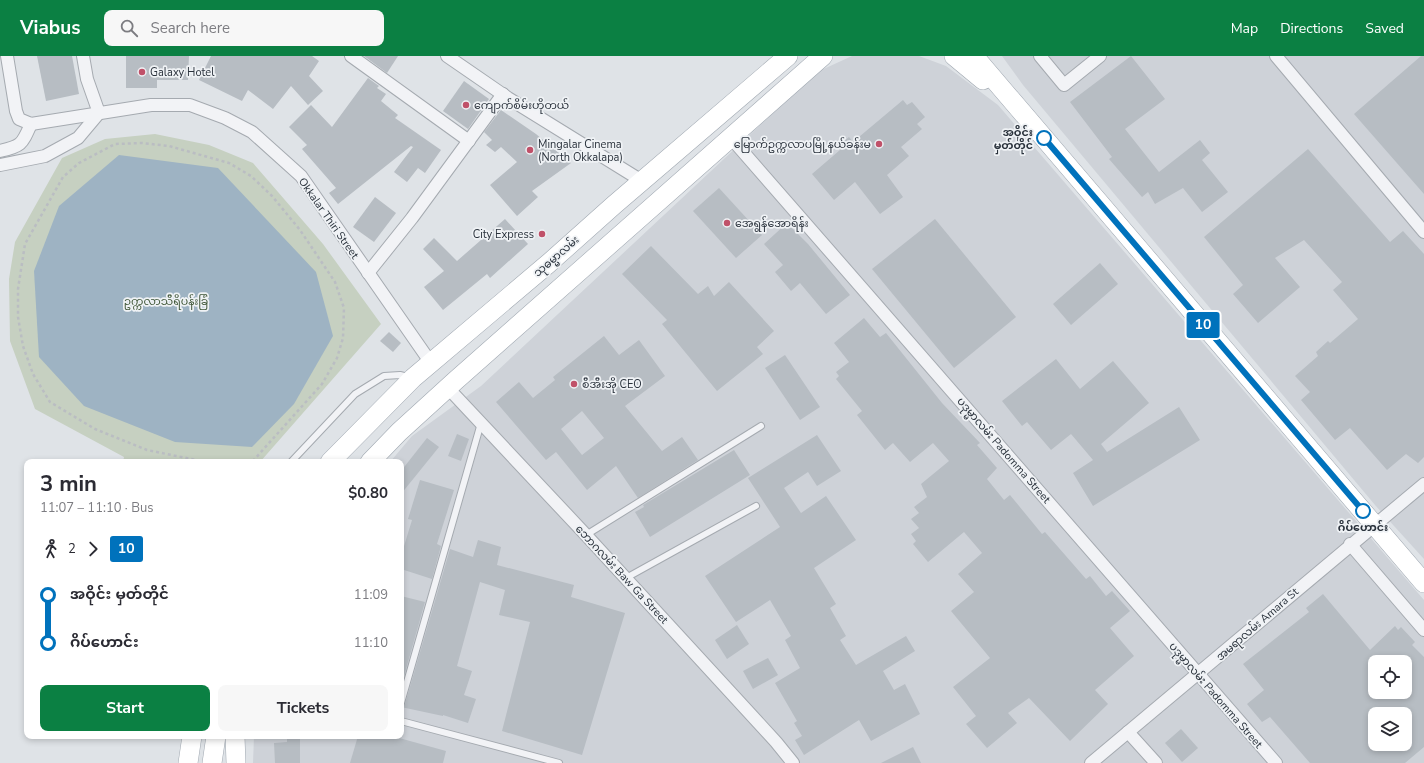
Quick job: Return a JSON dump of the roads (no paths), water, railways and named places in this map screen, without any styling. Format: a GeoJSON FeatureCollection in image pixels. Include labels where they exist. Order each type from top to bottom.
{"type":"FeatureCollection","features":[{"type":"Feature","properties":{"kind":"main road","name":"သုဓမ္မာလမ်း"},"geometry":{"type":"LineString","coordinates":[[333,459],[413,378],[549,263],[614,205],[788,56]]}},
{"type":"Feature","properties":{"kind":"main road"},"geometry":{"type":"LineString","coordinates":[[373,459],[399,432],[448,388],[629,229],[650,208],[824,56]]}},
{"type":"Feature","properties":{"kind":"main road"},"geometry":{"type":"LineString","coordinates":[[954,56],[1022,113]]}},
{"type":"Feature","properties":{"kind":"main road"},"geometry":{"type":"LineString","coordinates":[[974,56],[1424,583]]}},
{"type":"Feature","properties":{"kind":"main road"},"geometry":{"type":"LineString","coordinates":[[989,56],[1022,113]]}},
{"type":"Feature","properties":{"kind":"main road"},"geometry":{"type":"LineString","coordinates":[[188,763],[192,739]]}},
{"type":"Feature","properties":{"kind":"main road"},"geometry":{"type":"LineString","coordinates":[[210,739],[211,763]]}},
{"type":"Feature","properties":{"kind":"main road"},"geometry":{"type":"LineString","coordinates":[[211,763],[215,739]]}},
{"type":"Feature","properties":{"kind":"main road"},"geometry":{"type":"LineString","coordinates":[[235,739],[236,763]]}},
{"type":"Feature","properties":{"kind":"street"},"geometry":{"type":"LineString","coordinates":[[0,151],[20,145],[23,142],[31,124],[19,119],[16,111],[7,56]]}},
{"type":"Feature","properties":{"kind":"street"},"geometry":{"type":"LineString","coordinates":[[0,165],[45,156],[78,138],[99,113],[87,79],[83,56]]}},
{"type":"Feature","properties":{"kind":"street"},"geometry":{"type":"LineString","coordinates":[[351,56],[470,141]]}},
{"type":"Feature","properties":{"kind":"street"},"geometry":{"type":"LineString","coordinates":[[448,56],[639,184]]}},
{"type":"Feature","properties":{"kind":"street"},"geometry":{"type":"LineString","coordinates":[[1040,56],[1064,85],[1100,56]]}},
{"type":"Feature","properties":{"kind":"street"},"geometry":{"type":"LineString","coordinates":[[1276,56],[1424,232]]}},
{"type":"Feature","properties":{"kind":"street"},"geometry":{"type":"LineString","coordinates":[[368,273],[412,218],[470,141],[503,94]]}},
{"type":"Feature","properties":{"kind":"street","name":"Okkalar Thiri Street"},"geometry":{"type":"LineString","coordinates":[[31,124],[54,122],[151,105],[190,105],[225,118],[252,132],[301,176],[431,363]]}},
{"type":"Feature","properties":{"kind":"street","name":"ပဒုမ္မာလမ်း Padomma Street"},"geometry":{"type":"LineString","coordinates":[[731,138],[1276,763]]}},
{"type":"Feature","properties":{"kind":"street","name":"ဘောဂလမ်း Baw Ga Street"},"geometry":{"type":"LineString","coordinates":[[448,388],[481,421],[586,534],[776,742],[793,763]]}},
{"type":"Feature","properties":{"kind":"street","name":"အမရာလမ်း Amara St"},"geometry":{"type":"LineString","coordinates":[[1091,763],[1199,674],[1350,544],[1424,484]]}},
{"type":"Feature","properties":{"kind":"street"},"geometry":{"type":"LineString","coordinates":[[1350,544],[1424,630]]}},
{"type":"Feature","properties":{"kind":"street"},"geometry":{"type":"LineString","coordinates":[[1128,732],[1156,763]]}},
{"type":"Feature","properties":{"kind":"lane"},"geometry":{"type":"LineString","coordinates":[[294,459],[355,394],[384,376],[400,375],[413,378]]}},
{"type":"Feature","properties":{"kind":"lane"},"geometry":{"type":"LineString","coordinates":[[404,692],[481,421]]}},
{"type":"Feature","properties":{"kind":"lane"},"geometry":{"type":"LineString","coordinates":[[586,534],[761,426]]}},
{"type":"Feature","properties":{"kind":"lane"},"geometry":{"type":"LineString","coordinates":[[626,578],[756,506]]}},
{"type":"Feature","properties":{"kind":"lane"},"geometry":{"type":"LineString","coordinates":[[404,722],[559,763]]}},
{"type":"Feature","properties":{"kind":"water","name":"ဥက္ကလာသီရိပန်းခြံ"},"geometry":{"type":"Polygon","coordinates":[[[119,155],[218,168],[316,272],[333,336],[294,404],[252,447],[175,442],[84,406],[39,357],[34,271],[59,206],[119,155]]]}},
{"type":"Feature","properties":{"kind":"place","name":"Galaxy Hotel"},"geometry":{"type":"Point","coordinates":[142,72]}},
{"type":"Feature","properties":{"kind":"place","name":"ကျောက်စိမ်းဟိုတယ်"},"geometry":{"type":"Point","coordinates":[466,105]}},
{"type":"Feature","properties":{"kind":"place","name":"အဝိုင်း မှတ်တိုင်"},"geometry":{"type":"Point","coordinates":[1044,138]}},
{"type":"Feature","properties":{"kind":"place","name":"မြောက်ဥက္ကလာပမြို့နယ်ခန်းမ"},"geometry":{"type":"Point","coordinates":[879,144]}},
{"type":"Feature","properties":{"kind":"place","name":"Mingalar Cinema (North Okkalapa)"},"geometry":{"type":"Point","coordinates":[530,150]}},
{"type":"Feature","properties":{"kind":"place","name":"အေရွန်အောရိန်း"},"geometry":{"type":"Point","coordinates":[727,223]}},
{"type":"Feature","properties":{"kind":"place","name":"City Express"},"geometry":{"type":"Point","coordinates":[542,234]}},
{"type":"Feature","properties":{"kind":"place","name":"စီအီးအို CEO"},"geometry":{"type":"Point","coordinates":[574,384]}},
{"type":"Feature","properties":{"kind":"place","name":"ဂိပ်ဟောင်း"},"geometry":{"type":"Point","coordinates":[1363,511]}}]}
